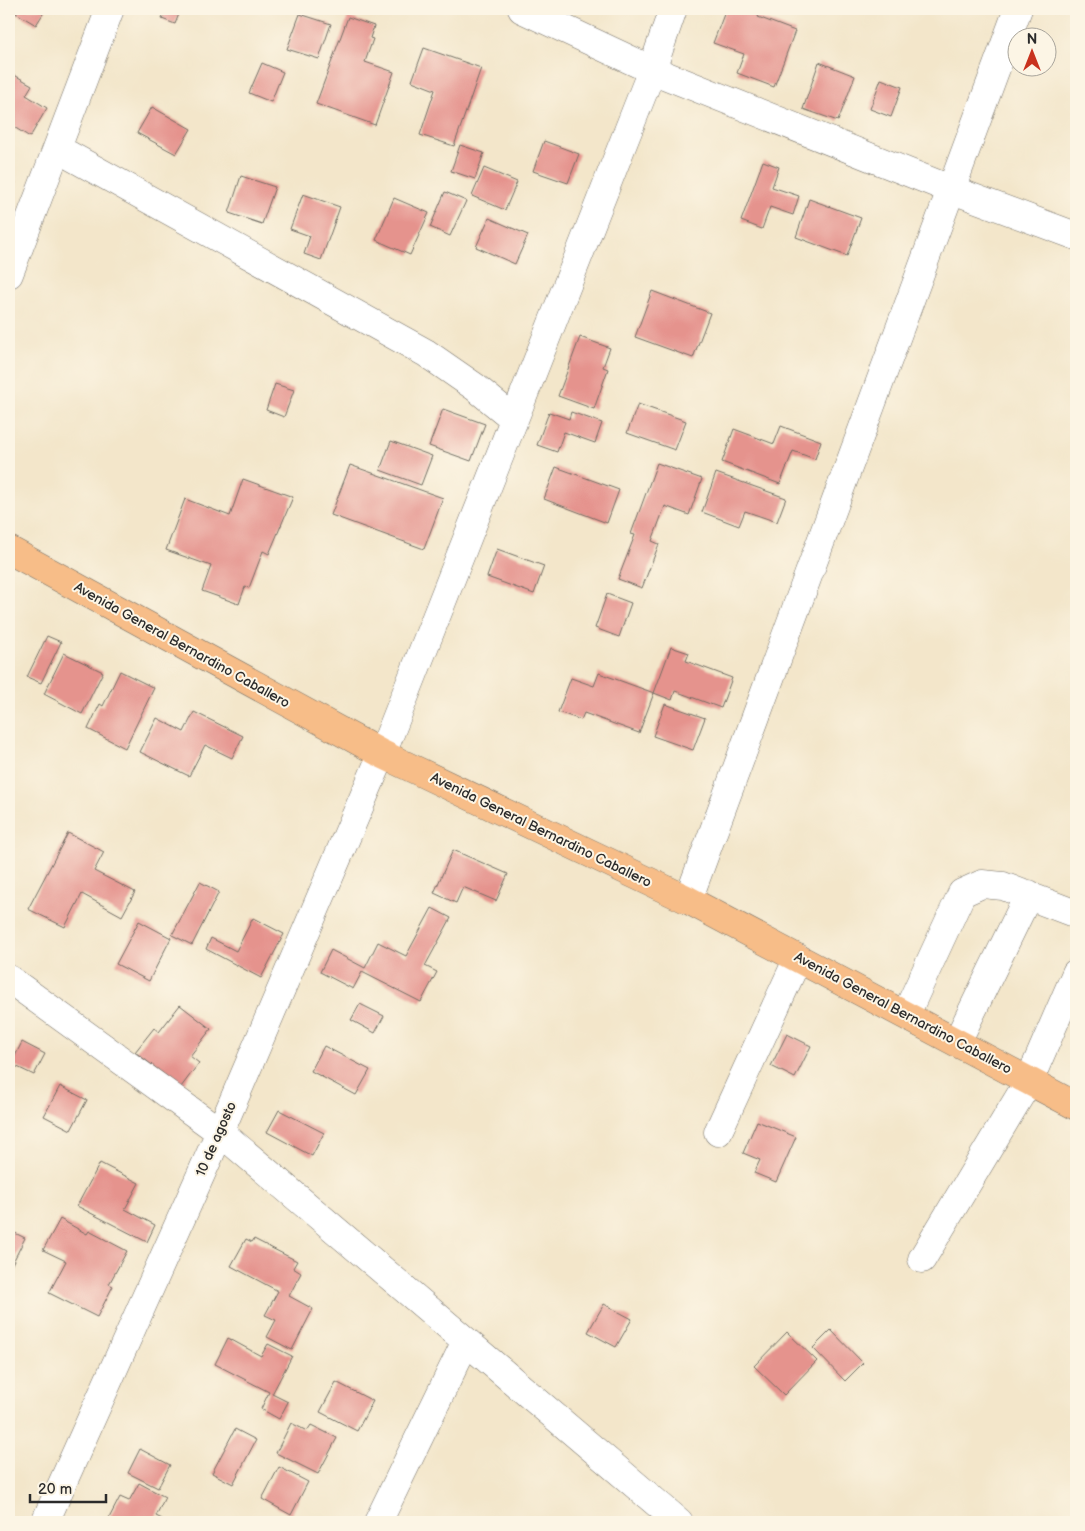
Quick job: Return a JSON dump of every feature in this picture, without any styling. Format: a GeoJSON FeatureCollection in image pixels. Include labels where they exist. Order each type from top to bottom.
{"type":"FeatureCollection","features":[{"type":"Feature","properties":{"kind":"main road","name":"Avenida General Bernardino Caballero"},"geometry":{"type":"LineString","coordinates":[[9,550],[382,754],[688,900],[1030,1079],[1076,1106]]}},
{"type":"Feature","properties":{"kind":"street"},"geometry":{"type":"LineString","coordinates":[[9,274],[110,9]]}},
{"type":"Feature","properties":{"kind":"street"},"geometry":{"type":"LineString","coordinates":[[522,9],[652,70],[950,189],[1076,236]]}},
{"type":"Feature","properties":{"kind":"street","name":"10 de agosto"},"geometry":{"type":"LineString","coordinates":[[45,1522],[220,1132],[382,754],[513,418],[652,70],[673,9]]}},
{"type":"Feature","properties":{"kind":"street"},"geometry":{"type":"LineString","coordinates":[[688,900],[1018,9]]}},
{"type":"Feature","properties":{"kind":"street"},"geometry":{"type":"LineString","coordinates":[[58,149],[426,353],[475,387],[513,418]]}},
{"type":"Feature","properties":{"kind":"street"},"geometry":{"type":"LineString","coordinates":[[906,1014],[962,893],[982,884],[1003,886],[1029,894],[1076,914]]}},
{"type":"Feature","properties":{"kind":"street"},"geometry":{"type":"LineString","coordinates":[[957,1042],[1029,894]]}},
{"type":"Feature","properties":{"kind":"street"},"geometry":{"type":"LineString","coordinates":[[718,1132],[798,958]]}},
{"type":"Feature","properties":{"kind":"street"},"geometry":{"type":"LineString","coordinates":[[922,1259],[1030,1079],[1076,973]]}},
{"type":"Feature","properties":{"kind":"street"},"geometry":{"type":"LineString","coordinates":[[9,979],[220,1132],[679,1522]]}},
{"type":"Feature","properties":{"kind":"street"},"geometry":{"type":"LineString","coordinates":[[378,1522],[466,1341]]}},
{"type":"Feature","properties":{"kind":"building"},"geometry":{"type":"Polygon","coordinates":[[[9,9],[46,9],[36,25],[16,13],[9,26],[9,9]]]}},
{"type":"Feature","properties":{"kind":"building"},"geometry":{"type":"Polygon","coordinates":[[[166,9],[181,9],[175,24],[162,19],[166,9]]]}},
{"type":"Feature","properties":{"kind":"building"},"geometry":{"type":"Polygon","coordinates":[[[726,9],[761,9],[758,17],[795,31],[774,87],[737,73],[744,54],[713,43],[726,9]]]}},
{"type":"Feature","properties":{"kind":"building"},"geometry":{"type":"Polygon","coordinates":[[[300,14],[331,24],[319,59],[287,49],[300,14]]]}},
{"type":"Feature","properties":{"kind":"building"},"geometry":{"type":"Polygon","coordinates":[[[348,17],[374,26],[370,38],[373,39],[365,62],[394,72],[375,125],[316,104],[348,17]]]}},
{"type":"Feature","properties":{"kind":"building"},"geometry":{"type":"Polygon","coordinates":[[[424,48],[481,68],[454,146],[420,135],[435,90],[412,81],[424,48]]]}},
{"type":"Feature","properties":{"kind":"building"},"geometry":{"type":"Polygon","coordinates":[[[819,62],[855,76],[838,121],[803,109],[819,62]]]}},
{"type":"Feature","properties":{"kind":"building"},"geometry":{"type":"Polygon","coordinates":[[[262,63],[283,72],[271,102],[249,93],[262,63]]]}},
{"type":"Feature","properties":{"kind":"building"},"geometry":{"type":"Polygon","coordinates":[[[9,72],[32,85],[26,95],[47,108],[30,137],[9,124],[15,113],[9,109],[9,72]]]}},
{"type":"Feature","properties":{"kind":"building"},"geometry":{"type":"Polygon","coordinates":[[[881,79],[902,87],[891,117],[870,109],[881,79]]]}},
{"type":"Feature","properties":{"kind":"building"},"geometry":{"type":"Polygon","coordinates":[[[152,107],[191,129],[176,154],[137,133],[152,107]]]}},
{"type":"Feature","properties":{"kind":"building"},"geometry":{"type":"Polygon","coordinates":[[[544,141],[579,154],[568,183],[533,171],[544,141]]]}},
{"type":"Feature","properties":{"kind":"building"},"geometry":{"type":"Polygon","coordinates":[[[460,145],[484,153],[475,179],[451,171],[460,145]]]}},
{"type":"Feature","properties":{"kind":"building"},"geometry":{"type":"Polygon","coordinates":[[[763,161],[779,167],[772,187],[799,196],[793,215],[770,207],[762,229],[741,221],[763,161]]]}},
{"type":"Feature","properties":{"kind":"building"},"geometry":{"type":"Polygon","coordinates":[[[484,168],[517,182],[505,210],[472,196],[484,168]]]}},
{"type":"Feature","properties":{"kind":"building"},"geometry":{"type":"Polygon","coordinates":[[[241,176],[275,187],[262,224],[229,213],[241,176]]]}},
{"type":"Feature","properties":{"kind":"building"},"geometry":{"type":"Polygon","coordinates":[[[9,178],[16,182],[9,193],[9,178]]]}},
{"type":"Feature","properties":{"kind":"building"},"geometry":{"type":"Polygon","coordinates":[[[445,192],[466,201],[450,236],[430,227],[445,192]]]}},
{"type":"Feature","properties":{"kind":"building"},"geometry":{"type":"Polygon","coordinates":[[[303,194],[340,207],[321,260],[304,254],[310,236],[290,229],[303,194]]]}},
{"type":"Feature","properties":{"kind":"building"},"geometry":{"type":"Polygon","coordinates":[[[394,198],[429,213],[410,255],[376,240],[394,198]]]}},
{"type":"Feature","properties":{"kind":"building"},"geometry":{"type":"Polygon","coordinates":[[[809,199],[861,218],[847,256],[796,237],[809,199]]]}},
{"type":"Feature","properties":{"kind":"building"},"geometry":{"type":"Polygon","coordinates":[[[489,218],[528,235],[515,264],[476,247],[489,218]]]}},
{"type":"Feature","properties":{"kind":"building"},"geometry":{"type":"Polygon","coordinates":[[[652,291],[710,313],[693,358],[635,337],[652,291]]]}},
{"type":"Feature","properties":{"kind":"building"},"geometry":{"type":"Polygon","coordinates":[[[580,337],[610,348],[603,367],[608,369],[594,409],[558,396],[580,337]]]}},
{"type":"Feature","properties":{"kind":"building"},"geometry":{"type":"Polygon","coordinates":[[[275,384],[294,390],[284,417],[266,410],[275,384]]]}},
{"type":"Feature","properties":{"kind":"building"},"geometry":{"type":"Polygon","coordinates":[[[638,404],[686,421],[675,450],[627,433],[638,404]]]}},
{"type":"Feature","properties":{"kind":"building"},"geometry":{"type":"Polygon","coordinates":[[[443,409],[485,424],[471,461],[429,446],[443,409]]]}},
{"type":"Feature","properties":{"kind":"building"},"geometry":{"type":"Polygon","coordinates":[[[549,412],[569,419],[571,412],[602,423],[595,443],[564,432],[557,452],[537,445],[549,412]]]}},
{"type":"Feature","properties":{"kind":"building"},"geometry":{"type":"Polygon","coordinates":[[[781,426],[821,441],[815,459],[793,451],[780,484],[722,462],[734,429],[774,444],[781,426]]]}},
{"type":"Feature","properties":{"kind":"building"},"geometry":{"type":"Polygon","coordinates":[[[391,441],[432,456],[421,485],[380,470],[391,441]]]}},
{"type":"Feature","properties":{"kind":"building"},"geometry":{"type":"Polygon","coordinates":[[[657,463],[702,479],[689,515],[665,506],[652,541],[659,544],[642,588],[618,579],[635,535],[631,534],[657,463]]]}},
{"type":"Feature","properties":{"kind":"building"},"geometry":{"type":"Polygon","coordinates":[[[350,465],[443,498],[424,549],[331,515],[350,465]]]}},
{"type":"Feature","properties":{"kind":"building"},"geometry":{"type":"Polygon","coordinates":[[[556,467],[619,490],[607,523],[544,499],[556,467]]]}},
{"type":"Feature","properties":{"kind":"building"},"geometry":{"type":"Polygon","coordinates":[[[716,473],[786,498],[777,522],[745,511],[739,526],[702,512],[716,473]]]}},
{"type":"Feature","properties":{"kind":"building"},"geometry":{"type":"Polygon","coordinates":[[[243,479],[293,497],[269,554],[263,551],[249,588],[245,587],[239,604],[202,591],[211,566],[166,550],[185,499],[230,516],[243,479]]]}},
{"type":"Feature","properties":{"kind":"building"},"geometry":{"type":"Polygon","coordinates":[[[497,549],[544,566],[534,594],[487,577],[497,549]]]}},
{"type":"Feature","properties":{"kind":"building"},"geometry":{"type":"Polygon","coordinates":[[[607,594],[631,603],[619,637],[595,628],[607,594]]]}},
{"type":"Feature","properties":{"kind":"building"},"geometry":{"type":"Polygon","coordinates":[[[47,636],[61,642],[41,683],[27,677],[47,636]]]}},
{"type":"Feature","properties":{"kind":"building"},"geometry":{"type":"Polygon","coordinates":[[[671,647],[689,653],[686,661],[732,678],[721,708],[675,691],[672,700],[654,693],[671,647]]]}},
{"type":"Feature","properties":{"kind":"building"},"geometry":{"type":"Polygon","coordinates":[[[64,653],[103,672],[82,714],[44,694],[64,653]]]}},
{"type":"Feature","properties":{"kind":"building"},"geometry":{"type":"Polygon","coordinates":[[[120,671],[154,688],[125,748],[88,729],[100,704],[103,706],[120,671]]]}},
{"type":"Feature","properties":{"kind":"building"},"geometry":{"type":"Polygon","coordinates":[[[599,673],[654,693],[639,733],[584,713],[581,720],[558,712],[571,678],[594,686],[599,673]]]}},
{"type":"Feature","properties":{"kind":"building"},"geometry":{"type":"Polygon","coordinates":[[[665,704],[705,718],[693,750],[653,736],[665,704]]]}},
{"type":"Feature","properties":{"kind":"building"},"geometry":{"type":"Polygon","coordinates":[[[194,712],[243,736],[232,758],[205,745],[189,776],[140,752],[157,718],[184,732],[194,712]]]}},
{"type":"Feature","properties":{"kind":"building"},"geometry":{"type":"Polygon","coordinates":[[[68,833],[104,852],[94,871],[135,892],[122,916],[82,894],[65,927],[28,909],[68,833]]]}},
{"type":"Feature","properties":{"kind":"building"},"geometry":{"type":"Polygon","coordinates":[[[453,850],[508,874],[496,901],[463,887],[456,903],[434,893],[453,850]]]}},
{"type":"Feature","properties":{"kind":"building"},"geometry":{"type":"Polygon","coordinates":[[[200,882],[219,892],[192,945],[172,935],[200,882]]]}},
{"type":"Feature","properties":{"kind":"building"},"geometry":{"type":"Polygon","coordinates":[[[432,908],[451,918],[425,966],[437,972],[421,1002],[362,972],[353,989],[320,972],[331,950],[365,968],[378,942],[406,956],[432,908]]]}},
{"type":"Feature","properties":{"kind":"building"},"geometry":{"type":"Polygon","coordinates":[[[253,918],[284,934],[261,978],[206,949],[211,938],[236,951],[253,918]]]}},
{"type":"Feature","properties":{"kind":"building"},"geometry":{"type":"Polygon","coordinates":[[[139,921],[171,938],[149,981],[116,964],[139,921]]]}},
{"type":"Feature","properties":{"kind":"building"},"geometry":{"type":"Polygon","coordinates":[[[360,1004],[384,1016],[375,1033],[351,1020],[360,1004]]]}},
{"type":"Feature","properties":{"kind":"building"},"geometry":{"type":"Polygon","coordinates":[[[180,1005],[211,1029],[190,1056],[199,1063],[181,1087],[135,1052],[154,1028],[159,1032],[180,1005]]]}},
{"type":"Feature","properties":{"kind":"building"},"geometry":{"type":"Polygon","coordinates":[[[787,1034],[811,1046],[795,1078],[771,1066],[787,1034]]]}},
{"type":"Feature","properties":{"kind":"building"},"geometry":{"type":"Polygon","coordinates":[[[22,1042],[45,1054],[34,1075],[11,1064],[22,1042]]]}},
{"type":"Feature","properties":{"kind":"building"},"geometry":{"type":"Polygon","coordinates":[[[324,1046],[370,1070],[356,1095],[311,1071],[324,1046]]]}},
{"type":"Feature","properties":{"kind":"building"},"geometry":{"type":"Polygon","coordinates":[[[60,1086],[87,1100],[71,1130],[44,1116],[60,1086]]]}},
{"type":"Feature","properties":{"kind":"building"},"geometry":{"type":"Polygon","coordinates":[[[279,1110],[324,1133],[312,1156],[267,1132],[279,1110]]]}},
{"type":"Feature","properties":{"kind":"building"},"geometry":{"type":"Polygon","coordinates":[[[757,1121],[796,1137],[776,1182],[754,1173],[760,1160],[743,1153],[757,1121]]]}},
{"type":"Feature","properties":{"kind":"building"},"geometry":{"type":"Polygon","coordinates":[[[100,1163],[139,1183],[125,1209],[155,1225],[147,1242],[77,1206],[100,1163]]]}},
{"type":"Feature","properties":{"kind":"building"},"geometry":{"type":"Polygon","coordinates":[[[60,1219],[87,1234],[89,1231],[127,1251],[109,1284],[113,1286],[97,1317],[49,1293],[66,1261],[43,1250],[60,1219]]]}},
{"type":"Feature","properties":{"kind":"building"},"geometry":{"type":"Polygon","coordinates":[[[9,1230],[25,1238],[9,1270],[9,1230]]]}},
{"type":"Feature","properties":{"kind":"building"},"geometry":{"type":"Polygon","coordinates":[[[246,1239],[252,1242],[254,1239],[297,1261],[293,1268],[301,1273],[289,1296],[313,1309],[292,1350],[267,1337],[276,1320],[265,1315],[278,1291],[231,1266],[246,1239]]]}},
{"type":"Feature","properties":{"kind":"building"},"geometry":{"type":"Polygon","coordinates":[[[604,1304],[632,1319],[616,1347],[588,1332],[604,1304]]]}},
{"type":"Feature","properties":{"kind":"building"},"geometry":{"type":"Polygon","coordinates":[[[831,1330],[863,1363],[845,1381],[813,1348],[831,1330]]]}},
{"type":"Feature","properties":{"kind":"building"},"geometry":{"type":"Polygon","coordinates":[[[787,1332],[817,1361],[784,1395],[754,1366],[787,1332]]]}},
{"type":"Feature","properties":{"kind":"building"},"geometry":{"type":"Polygon","coordinates":[[[228,1338],[261,1356],[268,1344],[292,1356],[272,1394],[288,1402],[279,1419],[261,1409],[269,1392],[215,1364],[228,1338]]]}},
{"type":"Feature","properties":{"kind":"building"},"geometry":{"type":"Polygon","coordinates":[[[336,1382],[373,1401],[357,1431],[320,1412],[336,1382]]]}},
{"type":"Feature","properties":{"kind":"building"},"geometry":{"type":"Polygon","coordinates":[[[291,1423],[307,1431],[311,1425],[337,1438],[318,1474],[276,1453],[291,1423]]]}},
{"type":"Feature","properties":{"kind":"building"},"geometry":{"type":"Polygon","coordinates":[[[235,1429],[256,1440],[233,1484],[212,1473],[235,1429]]]}},
{"type":"Feature","properties":{"kind":"building"},"geometry":{"type":"Polygon","coordinates":[[[140,1449],[170,1465],[158,1488],[128,1473],[140,1449]]]}},
{"type":"Feature","properties":{"kind":"building"},"geometry":{"type":"Polygon","coordinates":[[[279,1467],[308,1482],[291,1515],[262,1499],[279,1467]]]}},
{"type":"Feature","properties":{"kind":"building"},"geometry":{"type":"Polygon","coordinates":[[[139,1483],[165,1497],[156,1516],[162,1519],[160,1522],[107,1522],[120,1497],[129,1501],[139,1483]]]}}]}
